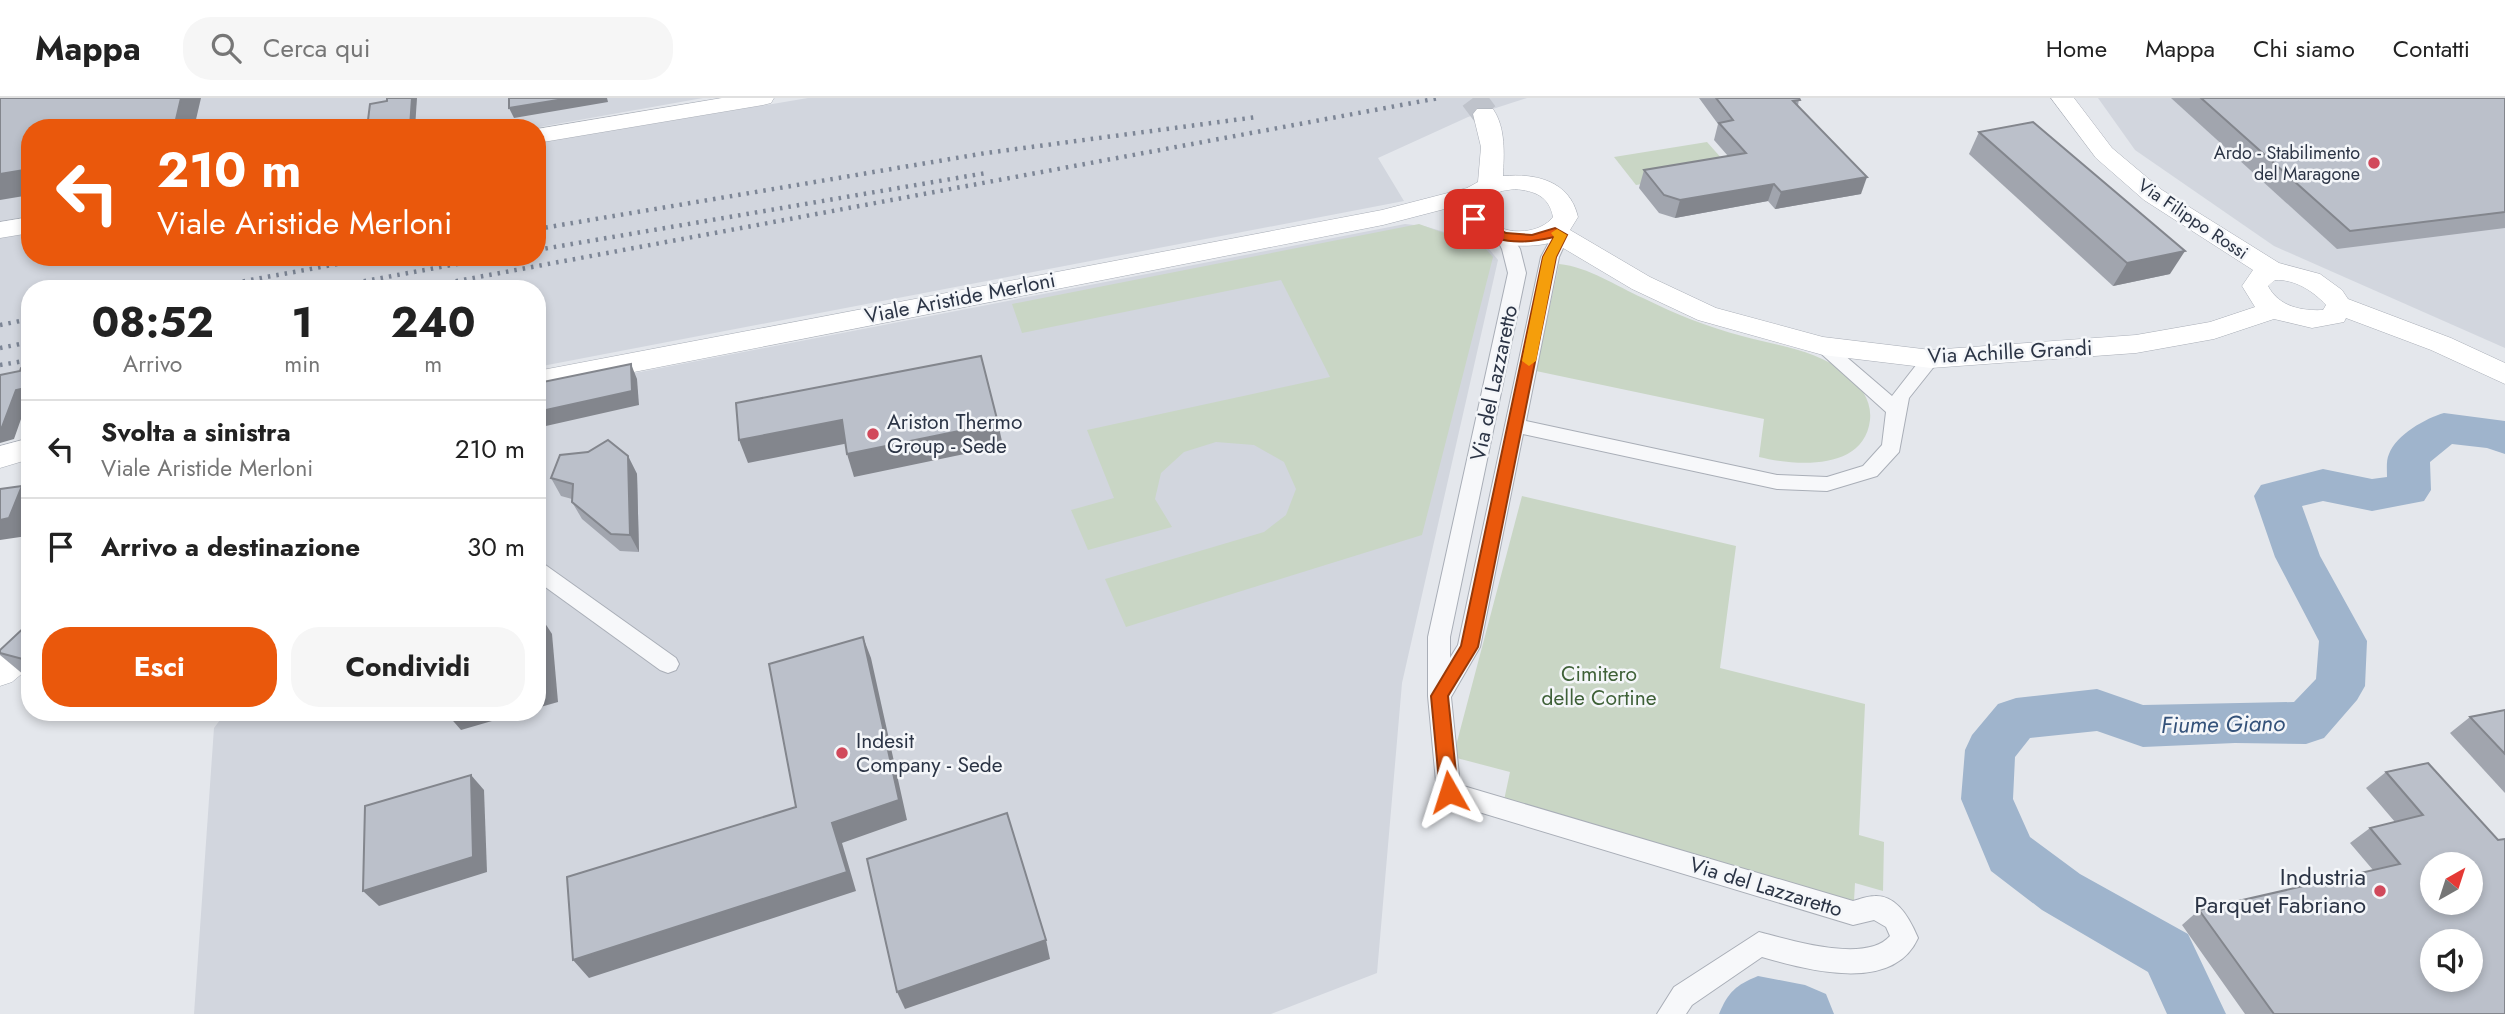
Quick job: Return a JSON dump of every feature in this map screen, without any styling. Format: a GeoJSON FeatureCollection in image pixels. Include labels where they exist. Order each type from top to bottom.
{"type":"FeatureCollection","features":[{"type":"Feature","properties":{"kind":"main road"},"geometry":{"type":"LineString","coordinates":[[546,134],[763,98]]}},
{"type":"Feature","properties":{"kind":"main road","name":"Via Filippo Rossi"},"geometry":{"type":"LineString","coordinates":[[2062,98],[2104,153],[2153,195],[2274,272]]}},
{"type":"Feature","properties":{"kind":"main road"},"geometry":{"type":"LineString","coordinates":[[1474,219],[1470,212],[1470,202],[1483,189],[1493,147],[1485,114]]}},
{"type":"Feature","properties":{"kind":"main road","name":"Viale Aristide Merloni"},"geometry":{"type":"LineString","coordinates":[[546,379],[1383,217],[1517,181],[1538,186],[1555,195],[1563,203],[1566,217],[1558,233]]}},
{"type":"Feature","properties":{"kind":"main road","name":"Viale Aristide Merloni"},"geometry":{"type":"LineString","coordinates":[[1383,217],[1442,213],[1474,219],[1483,228],[1504,237]]}},
{"type":"Feature","properties":{"kind":"main road"},"geometry":{"type":"LineString","coordinates":[[0,230],[21,226]]}},
{"type":"Feature","properties":{"kind":"main road"},"geometry":{"type":"LineString","coordinates":[[1504,237],[1533,239],[1558,233]]}},
{"type":"Feature","properties":{"kind":"main road","name":"Via Achille Grandi"},"geometry":{"type":"LineString","coordinates":[[1558,233],[1641,283],[1707,314],[1823,346],[1931,359],[2136,344],[2214,330],[2276,309]]}},
{"type":"Feature","properties":{"kind":"main road"},"geometry":{"type":"LineString","coordinates":[[2339,305],[2333,316],[2314,320],[2276,309],[2258,294],[2255,286],[2257,279],[2264,274],[2297,274],[2330,290],[2339,305],[2441,344],[2505,373]]}},
{"type":"Feature","properties":{"kind":"main road"},"geometry":{"type":"LineString","coordinates":[[0,457],[21,451]]}},
{"type":"Feature","properties":{"kind":"main road"},"geometry":{"type":"LineString","coordinates":[[0,473],[21,471]]}},
{"type":"Feature","properties":{"kind":"main road"},"geometry":{"type":"LineString","coordinates":[[0,671],[21,654]]}},
{"type":"Feature","properties":{"kind":"street","name":"Via del Lazzaretto"},"geometry":{"type":"LineString","coordinates":[[1439,696],[1469,647],[1550,257],[1558,233]]}},
{"type":"Feature","properties":{"kind":"street","name":"Via del Lazzaretto"},"geometry":{"type":"LineString","coordinates":[[1504,237],[1511,248],[1517,274],[1439,637],[1439,696],[1449,792],[1853,913],[1877,907],[1895,919],[1905,938],[1893,952],[1857,962],[1806,957],[1759,944],[1683,996],[1670,1014]]}},
{"type":"Feature","properties":{"kind":"street"},"geometry":{"type":"LineString","coordinates":[[1823,346],[1870,384],[1894,409]]}},
{"type":"Feature","properties":{"kind":"street","name":"Via del Lazzaretto"},"geometry":{"type":"LineString","coordinates":[[1516,426],[1777,482],[1828,484],[1870,471],[1892,447],[1894,409],[1906,386],[1931,359]]}},
{"type":"Feature","properties":{"kind":"street"},"geometry":{"type":"LineString","coordinates":[[546,576],[668,664]]}},
{"type":"Feature","properties":{"kind":"shaded area"},"geometry":{"type":"Polygon","coordinates":[[[0,98],[703,98],[546,126],[546,119],[21,119],[21,218],[0,222],[0,98]]]}},
{"type":"Feature","properties":{"kind":"shaded area"},"geometry":{"type":"Polygon","coordinates":[[[808,98],[1527,98],[1468,117],[1378,158],[1404,201],[546,365],[546,280],[21,280],[21,374],[0,378],[0,235],[21,232],[21,266],[546,266],[546,142],[808,98]]]}},
{"type":"Feature","properties":{"kind":"shaded area"},"geometry":{"type":"Polygon","coordinates":[[[2098,98],[2505,98],[2505,348],[2274,246],[2135,150],[2098,98]]]}},
{"type":"Feature","properties":{"kind":"shaded area"},"geometry":{"type":"Polygon","coordinates":[[[1405,224],[1424,226],[1465,238],[1489,249],[1498,260],[1402,683],[1377,973],[1271,1014],[194,1014],[214,728],[219,721],[546,721],[546,390],[1405,224]]]}},
{"type":"Feature","properties":{"kind":"green space"},"geometry":{"type":"Polygon","coordinates":[[[1707,142],[1731,169],[1636,185],[1614,157],[1707,142]]]}},
{"type":"Feature","properties":{"kind":"green space"},"geometry":{"type":"Polygon","coordinates":[[[1419,224],[1485,248],[1493,257],[1422,535],[1126,627],[1105,579],[1264,532],[1286,515],[1296,489],[1284,462],[1254,445],[1216,442],[1184,452],[1161,473],[1155,499],[1172,527],[1088,550],[1071,510],[1114,498],[1087,430],[1330,377],[1281,280],[1022,333],[1012,304],[1419,224]]]}},
{"type":"Feature","properties":{"kind":"green space"},"geometry":{"type":"Polygon","coordinates":[[[1559,264],[1592,273],[1704,324],[1823,359],[1847,374],[1865,394],[1870,420],[1865,437],[1855,449],[1826,461],[1791,462],[1759,457],[1764,419],[1536,371],[1559,264]]]}},
{"type":"Feature","properties":{"kind":"green space","name":"Cimitero delle Cortine"},"geometry":{"type":"Polygon","coordinates":[[[1522,496],[1736,546],[1720,668],[1865,704],[1859,835],[1884,842],[1883,891],[1855,883],[1854,901],[1503,805],[1510,772],[1453,757],[1522,496]]]}},
{"type":"Feature","properties":{"kind":"building"},"geometry":{"type":"Polygon","coordinates":[[[0,98],[181,98],[176,119],[21,119],[21,170],[0,174],[0,98]]]}},
{"type":"Feature","properties":{"kind":"building"},"geometry":{"type":"Polygon","coordinates":[[[387,98],[412,98],[411,119],[368,119],[370,104],[387,101],[387,98]]]}},
{"type":"Feature","properties":{"kind":"building"},"geometry":{"type":"Polygon","coordinates":[[[509,98],[570,98],[509,108],[509,98]]]}},
{"type":"Feature","properties":{"kind":"building"},"geometry":{"type":"Polygon","coordinates":[[[1716,98],[1799,98],[1800,100],[1793,101],[1867,177],[1781,192],[1774,184],[1680,200],[1664,195],[1644,170],[1746,153],[1719,123],[1733,120],[1716,98]]]}},
{"type":"Feature","properties":{"kind":"building","name":"Ardo - Stabilimento del Maragone"},"geometry":{"type":"Polygon","coordinates":[[[2201,98],[2505,98],[2505,212],[2350,231],[2201,98]]]}},
{"type":"Feature","properties":{"kind":"building"},"geometry":{"type":"Polygon","coordinates":[[[2033,122],[2185,251],[2127,263],[1979,132],[2033,122]]]}},
{"type":"Feature","properties":{"kind":"building"},"geometry":{"type":"Polygon","coordinates":[[[981,356],[998,423],[847,454],[842,420],[739,440],[736,403],[981,356]]]}},
{"type":"Feature","properties":{"kind":"building"},"geometry":{"type":"Polygon","coordinates":[[[631,364],[632,391],[546,410],[546,381],[631,364]]]}},
{"type":"Feature","properties":{"kind":"building"},"geometry":{"type":"Polygon","coordinates":[[[21,368],[21,389],[16,390],[0,428],[0,375],[20,371],[21,368]]]}},
{"type":"Feature","properties":{"kind":"building"},"geometry":{"type":"Polygon","coordinates":[[[608,440],[628,456],[630,535],[611,534],[572,502],[573,484],[551,478],[560,455],[588,452],[608,440]]]}},
{"type":"Feature","properties":{"kind":"building"},"geometry":{"type":"Polygon","coordinates":[[[21,486],[9,518],[0,520],[0,489],[21,486]]]}},
{"type":"Feature","properties":{"kind":"building"},"geometry":{"type":"Polygon","coordinates":[[[21,630],[21,659],[0,653],[21,630]]]}},
{"type":"Feature","properties":{"kind":"building","name":"Indesit Company - Sede"},"geometry":{"type":"Polygon","coordinates":[[[863,637],[899,800],[832,823],[847,872],[573,960],[567,877],[796,807],[769,664],[863,637]]]}},
{"type":"Feature","properties":{"kind":"building"},"geometry":{"type":"Polygon","coordinates":[[[2505,710],[2505,754],[2470,717],[2505,710]]]}},
{"type":"Feature","properties":{"kind":"building","name":"Industria Parquet Fabriano"},"geometry":{"type":"Polygon","coordinates":[[[2428,763],[2498,840],[2505,839],[2505,1014],[2274,1014],[2199,910],[2400,864],[2370,828],[2423,815],[2386,772],[2428,763]]]}},
{"type":"Feature","properties":{"kind":"building"},"geometry":{"type":"Polygon","coordinates":[[[471,775],[473,857],[363,891],[365,806],[471,775]]]}},
{"type":"Feature","properties":{"kind":"building"},"geometry":{"type":"Polygon","coordinates":[[[1007,813],[1046,940],[897,992],[867,859],[1007,813]]]}},
{"type":"Feature","properties":{"kind":"waterway","name":"Fiume Giano"},"geometry":{"type":"LineString","coordinates":[[2197,1014],[2168,953],[2061,892],[2010,854],[1987,799],[1990,750],[2016,719],[2097,710],[2143,726],[2235,722],[2306,723],[2340,686],[2343,641],[2298,557],[2276,496],[2323,485],[2372,495],[2409,490],[2409,456],[2444,428],[2497,434],[2505,439]]}},
{"type":"Feature","properties":{"kind":"waterway","name":"Fiume Giano"},"geometry":{"type":"LineString","coordinates":[[1748,1014],[1758,1004],[1805,1014]]}},
{"type":"Feature","properties":{"kind":"tunnel"},"geometry":{"type":"LineString","coordinates":[[1473,98],[1485,114]]}},
{"type":"Feature","properties":{"kind":"railway"},"geometry":{"type":"LineString","coordinates":[[546,264],[1439,98]]}},
{"type":"Feature","properties":{"kind":"railway"},"geometry":{"type":"LineString","coordinates":[[546,227],[986,153],[1257,117]]}},
{"type":"Feature","properties":{"kind":"railway"},"geometry":{"type":"LineString","coordinates":[[546,248],[986,173]]}},
{"type":"Feature","properties":{"kind":"railway"},"geometry":{"type":"LineString","coordinates":[[250,280],[327,266]]}},
{"type":"Feature","properties":{"kind":"railway"},"geometry":{"type":"LineString","coordinates":[[371,280],[446,266]]}},
{"type":"Feature","properties":{"kind":"railway"},"geometry":{"type":"LineString","coordinates":[[462,280],[537,266]]}},
{"type":"Feature","properties":{"kind":"railway"},"geometry":{"type":"LineString","coordinates":[[0,325],[21,321]]}},
{"type":"Feature","properties":{"kind":"railway"},"geometry":{"type":"LineString","coordinates":[[0,348],[21,344]]}},
{"type":"Feature","properties":{"kind":"railway"},"geometry":{"type":"LineString","coordinates":[[0,365],[21,362]]}},
{"type":"Feature","properties":{"kind":"slow traffic"},"geometry":{"type":"LineString","coordinates":[[1529,361],[1550,257],[1561,235],[1557,233]]}},
{"type":"Feature","properties":{"kind":"place","name":"Ardo - Stabilimento del Maragone"},"geometry":{"type":"Point","coordinates":[2374,163]}},
{"type":"Feature","properties":{"kind":"place","name":"Ariston Thermo Group - Sede"},"geometry":{"type":"Point","coordinates":[873,434]}},
{"type":"Feature","properties":{"kind":"place","name":"Indesit Company - Sede"},"geometry":{"type":"Point","coordinates":[842,753]}},
{"type":"Feature","properties":{"kind":"place","name":"Industria Parquet Fabriano"},"geometry":{"type":"Point","coordinates":[2380,891]}},
{"type":"Feature","properties":{"kind":"route"},"geometry":{"type":"LineString","coordinates":[[1449,792],[1439,696],[1469,647],[1550,257],[1561,235],[1555,232],[1533,239],[1504,237],[1483,228],[1474,219]]}}]}
